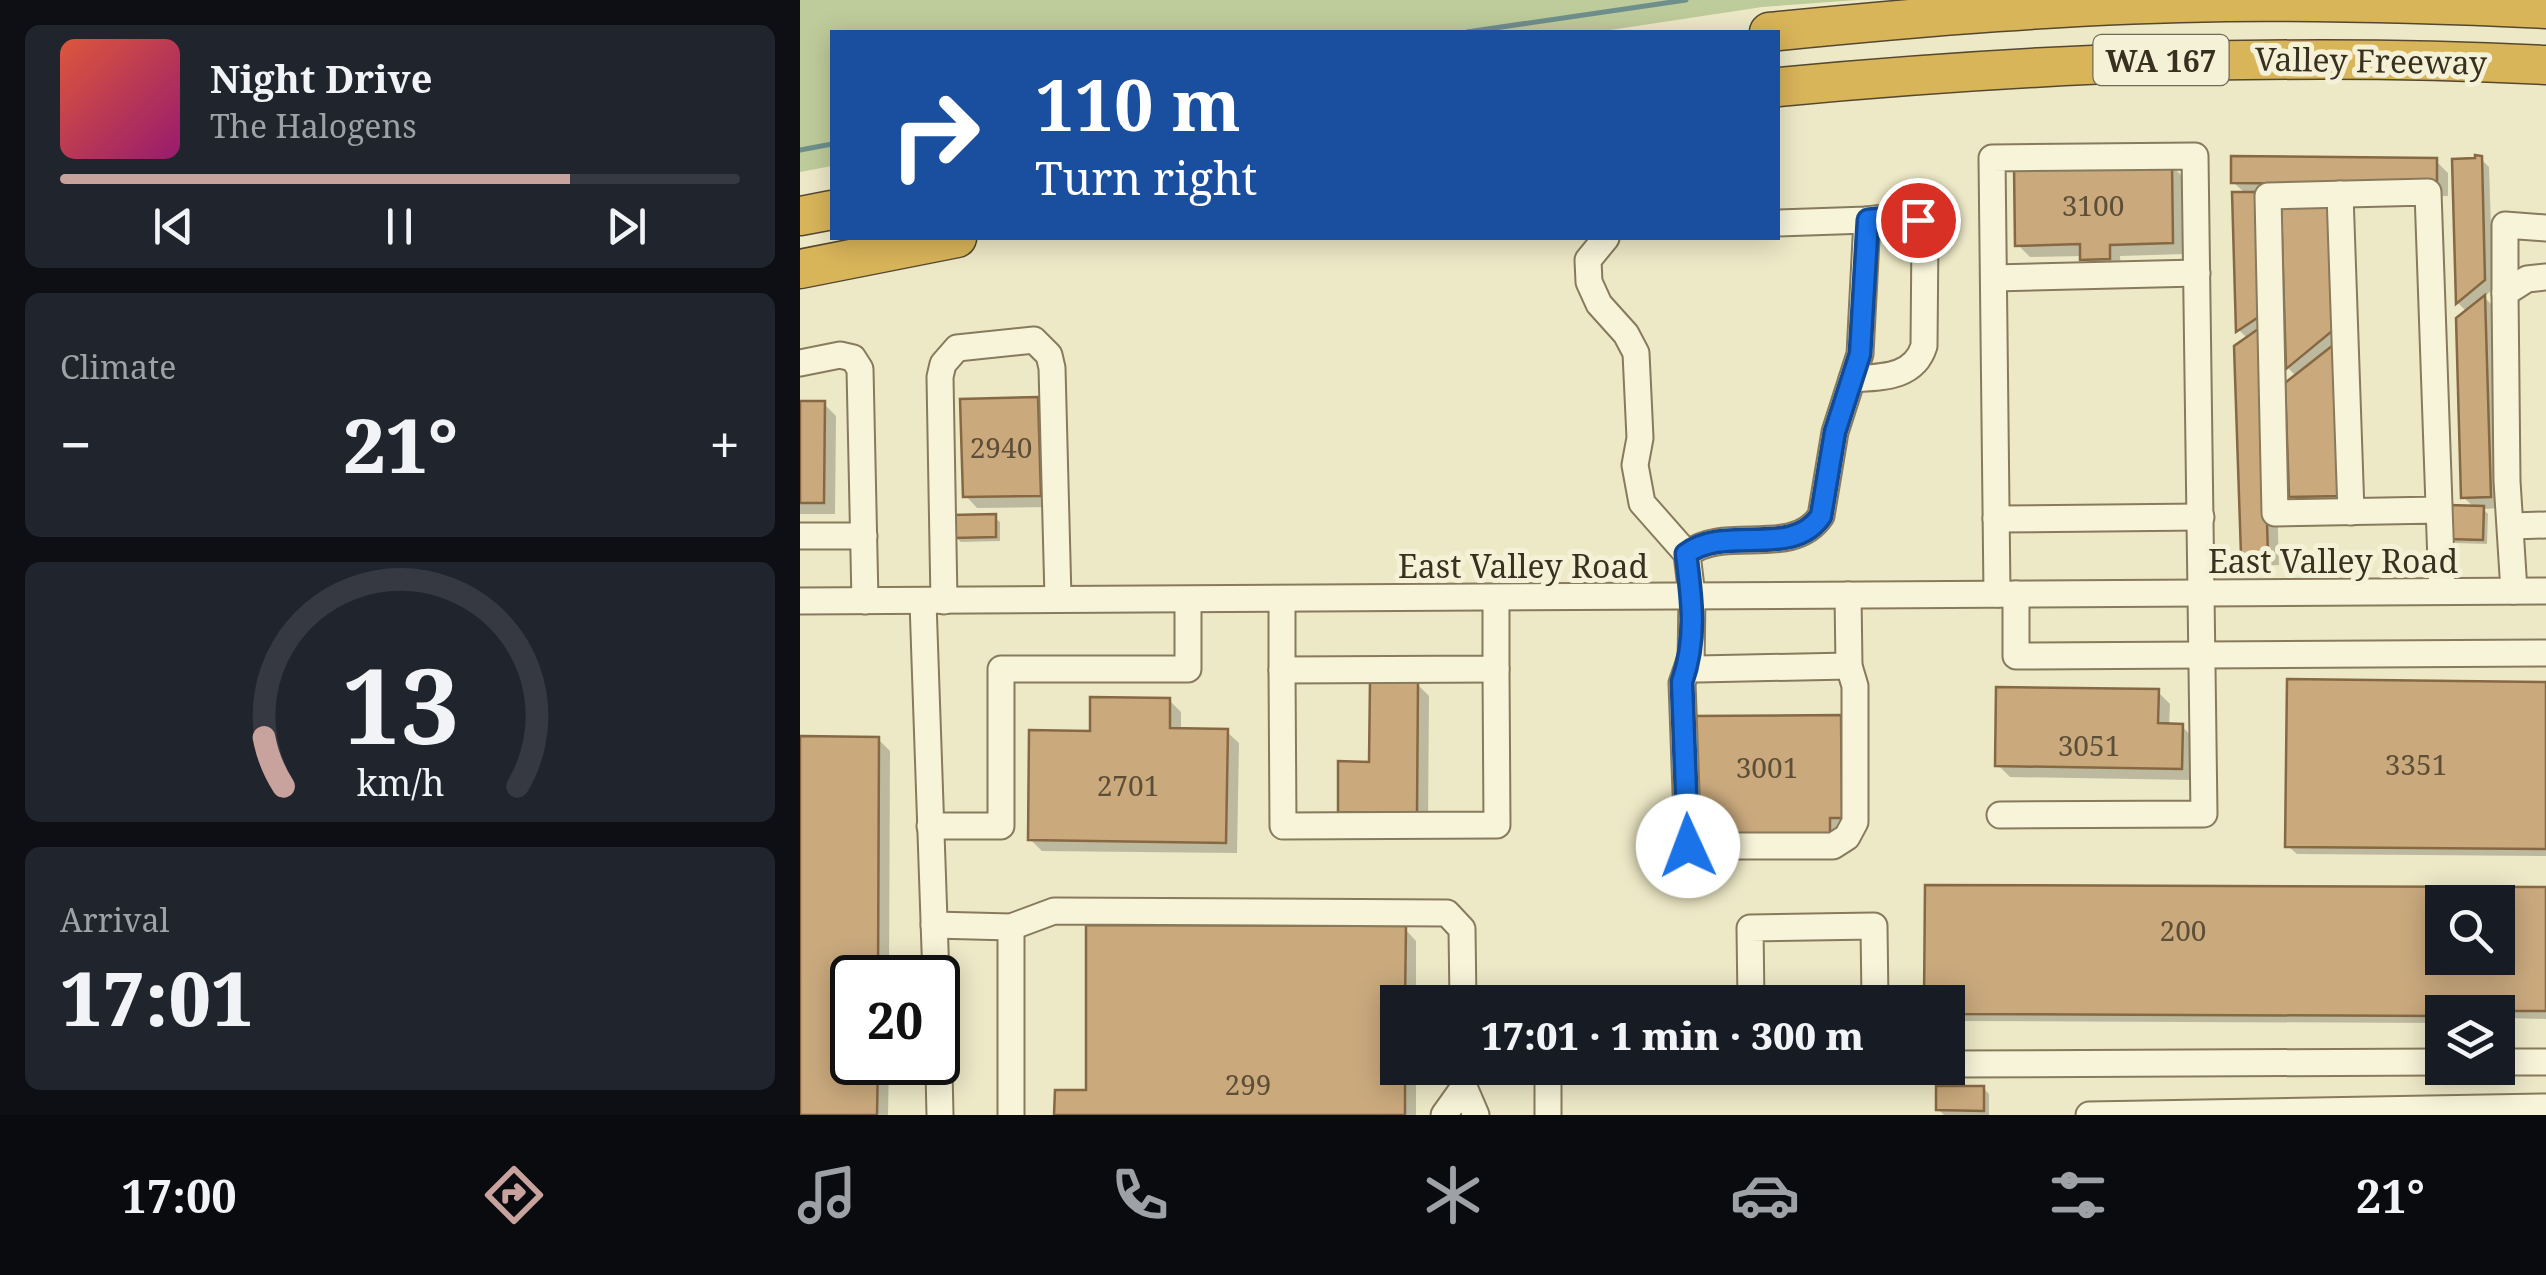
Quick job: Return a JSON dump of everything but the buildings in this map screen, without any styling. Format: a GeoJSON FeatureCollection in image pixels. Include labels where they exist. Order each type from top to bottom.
{"type":"FeatureCollection","features":[{"type":"Feature","properties":{"kind":"highway","name":"Valley Freeway"},"geometry":{"type":"LineString","coordinates":[[1780,31],[1917,18],[2187,3],[2324,2],[2546,9]]}},
{"type":"Feature","properties":{"kind":"highway"},"geometry":{"type":"LineString","coordinates":[[1780,46],[1886,33],[2194,17],[2312,16],[2546,24]]}},
{"type":"Feature","properties":{"kind":"highway","name":"Valley Freeway"},"geometry":{"type":"LineString","coordinates":[[1780,87],[1993,68],[2216,58],[2546,65]]}},
{"type":"Feature","properties":{"kind":"highway"},"geometry":{"type":"LineString","coordinates":[[800,216],[830,210]]}},
{"type":"Feature","properties":{"kind":"highway"},"geometry":{"type":"LineString","coordinates":[[800,270],[947,240]]}},
{"type":"Feature","properties":{"kind":"street"},"geometry":{"type":"LineString","coordinates":[[2000,815],[2204,814],[2203,654],[2195,156],[1992,158],[1996,519],[2016,656],[2203,654],[2546,653]]}},
{"type":"Feature","properties":{"kind":"street"},"geometry":{"type":"LineString","coordinates":[[2439,510],[2275,513],[2268,196],[2428,192],[2442,592]]}},
{"type":"Feature","properties":{"kind":"street"},"geometry":{"type":"LineString","coordinates":[[2340,194],[2352,512]]}},
{"type":"Feature","properties":{"kind":"street"},"geometry":{"type":"LineString","coordinates":[[1780,223],[1904,216],[1918,220],[1924,234],[1924,346],[1920,360],[1910,369],[1886,377],[1852,379]]}},
{"type":"Feature","properties":{"kind":"street"},"geometry":{"type":"LineString","coordinates":[[1686,554],[1726,538],[1800,537],[1821,516],[1835,432],[1860,354],[1868,220]]}},
{"type":"Feature","properties":{"kind":"street"},"geometry":{"type":"LineString","coordinates":[[2514,591],[2507,481],[2506,225],[2546,228]]}},
{"type":"Feature","properties":{"kind":"street"},"geometry":{"type":"LineString","coordinates":[[1604,240],[1588,260],[1589,282],[1599,304],[1626,334],[1636,354],[1640,438],[1635,465],[1642,503],[1686,554],[1692,596],[1694,632],[1682,682],[1688,846],[1832,846],[1847,837],[1855,822],[1855,686],[1849,666],[1848,595]]}},
{"type":"Feature","properties":{"kind":"street"},"geometry":{"type":"LineString","coordinates":[[1994,278],[2197,274]]}},
{"type":"Feature","properties":{"kind":"street"},"geometry":{"type":"LineString","coordinates":[[2505,294],[2527,279],[2546,277]]}},
{"type":"Feature","properties":{"kind":"street"},"geometry":{"type":"LineString","coordinates":[[935,955],[930,826],[940,377],[943,364],[957,348],[1034,340],[1049,355],[1058,598]]}},
{"type":"Feature","properties":{"kind":"street"},"geometry":{"type":"LineString","coordinates":[[800,363],[840,355],[853,358],[860,368],[865,602]]}},
{"type":"Feature","properties":{"kind":"street"},"geometry":{"type":"LineString","coordinates":[[1996,519],[2201,517]]}},
{"type":"Feature","properties":{"kind":"street"},"geometry":{"type":"LineString","coordinates":[[2512,526],[2546,525]]}},
{"type":"Feature","properties":{"kind":"street"},"geometry":{"type":"LineString","coordinates":[[800,536],[864,536]]}},
{"type":"Feature","properties":{"kind":"street","name":"East Valley Road"},"geometry":{"type":"LineString","coordinates":[[800,601],[2546,591]]}},
{"type":"Feature","properties":{"kind":"street"},"geometry":{"type":"LineString","coordinates":[[1282,599],[1284,826],[1497,825],[1496,598]]}},
{"type":"Feature","properties":{"kind":"street"},"geometry":{"type":"LineString","coordinates":[[930,826],[1001,826],[1001,669],[1188,669],[1188,600]]}},
{"type":"Feature","properties":{"kind":"street"},"geometry":{"type":"LineString","coordinates":[[1690,660],[1698,669],[1849,666]]}},
{"type":"Feature","properties":{"kind":"street"},"geometry":{"type":"LineString","coordinates":[[1282,670],[1496,669]]}},
{"type":"Feature","properties":{"kind":"street"},"geometry":{"type":"LineString","coordinates":[[934,925],[1011,927],[1054,911],[1448,913],[1462,929],[1463,985]]}},
{"type":"Feature","properties":{"kind":"street"},"geometry":{"type":"LineString","coordinates":[[1750,985],[1750,928],[1874,926],[1875,985]]}},
{"type":"Feature","properties":{"kind":"street"},"geometry":{"type":"LineString","coordinates":[[1011,927],[1011,1115]]}},
{"type":"Feature","properties":{"kind":"street"},"geometry":{"type":"LineString","coordinates":[[1965,1064],[2425,1062]]}},
{"type":"Feature","properties":{"kind":"street"},"geometry":{"type":"LineString","coordinates":[[2515,1062],[2546,1062]]}},
{"type":"Feature","properties":{"kind":"street"},"geometry":{"type":"LineString","coordinates":[[939,1085],[940,1115]]}},
{"type":"Feature","properties":{"kind":"street"},"geometry":{"type":"LineString","coordinates":[[1444,1115],[1460,1085]]}},
{"type":"Feature","properties":{"kind":"street"},"geometry":{"type":"LineString","coordinates":[[1467,1085],[1476,1115]]}},
{"type":"Feature","properties":{"kind":"street"},"geometry":{"type":"LineString","coordinates":[[1548,1085],[1548,1115]]}},
{"type":"Feature","properties":{"kind":"street"},"geometry":{"type":"LineString","coordinates":[[2089,1115],[2546,1107]]}},
{"type":"Feature","properties":{"kind":"green space"},"geometry":{"type":"Polygon","coordinates":[[[800,0],[1857,0],[1762,7],[1610,30],[830,30],[830,166],[800,172],[800,0]]]}},
{"type":"Feature","properties":{"kind":"waterway"},"geometry":{"type":"LineString","coordinates":[[1481,30],[1686,0]]}},
{"type":"Feature","properties":{"kind":"waterway"},"geometry":{"type":"LineString","coordinates":[[800,150],[830,144]]}},
{"type":"Feature","properties":{"kind":"route"},"geometry":{"type":"LineString","coordinates":[[1688,846],[1682,682],[1694,632],[1686,554],[1726,538],[1800,537],[1814,527],[1821,516],[1835,432],[1860,354],[1868,220],[1904,216],[1918,220]]}}]}
